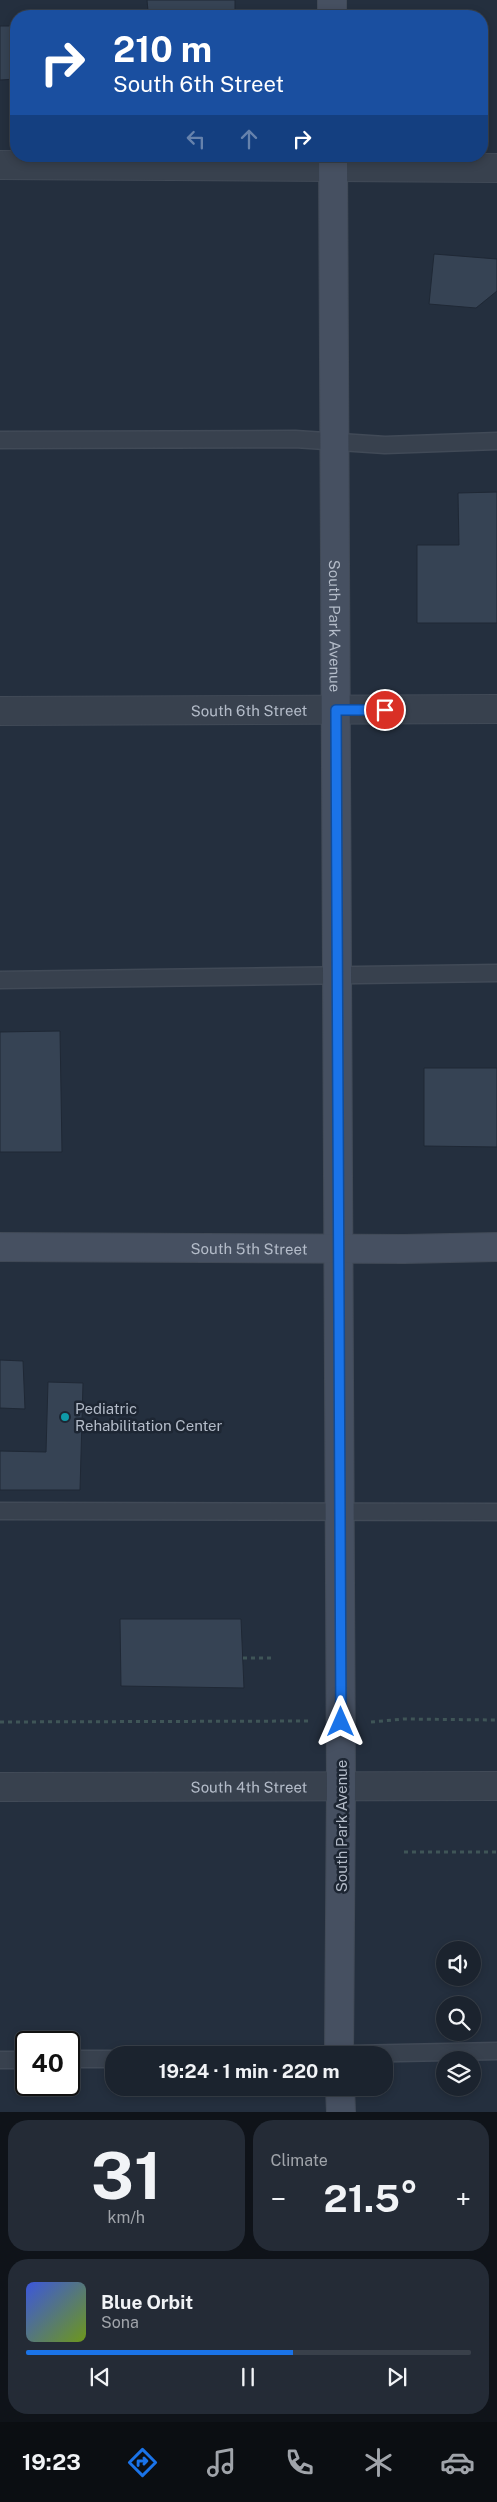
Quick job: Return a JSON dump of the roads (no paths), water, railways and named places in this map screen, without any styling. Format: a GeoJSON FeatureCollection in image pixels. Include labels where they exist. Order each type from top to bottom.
{"type":"FeatureCollection","features":[{"type":"Feature","properties":{"kind":"street"},"geometry":{"type":"LineString","coordinates":[[0,166],[333,162],[497,168]]}},
{"type":"Feature","properties":{"kind":"street","name":"South Park Avenue"},"geometry":{"type":"LineString","coordinates":[[333,162],[337,1247],[342,1786],[339,2046]]}},
{"type":"Feature","properties":{"kind":"street","name":"South 6th Street"},"geometry":{"type":"LineString","coordinates":[[0,711],[497,709]]}},
{"type":"Feature","properties":{"kind":"street","name":"South 5th Street"},"geometry":{"type":"LineString","coordinates":[[0,1247],[337,1247],[404,1249],[497,1247]]}},
{"type":"Feature","properties":{"kind":"street","name":"South 4th Street"},"geometry":{"type":"LineString","coordinates":[[0,1787],[497,1786]]}},
{"type":"Feature","properties":{"kind":"street"},"geometry":{"type":"LineString","coordinates":[[340,2096],[341,2112]]}},
{"type":"Feature","properties":{"kind":"lane"},"geometry":{"type":"LineString","coordinates":[[0,440],[295,439],[386,445],[497,441]]}},
{"type":"Feature","properties":{"kind":"lane"},"geometry":{"type":"LineString","coordinates":[[0,980],[497,973]]}},
{"type":"Feature","properties":{"kind":"lane"},"geometry":{"type":"LineString","coordinates":[[0,1511],[497,1512]]}},
{"type":"Feature","properties":{"kind":"lane"},"geometry":{"type":"LineString","coordinates":[[393,2053],[497,2051]]}},
{"type":"Feature","properties":{"kind":"lane"},"geometry":{"type":"LineString","coordinates":[[80,2059],[105,2059]]}},
{"type":"Feature","properties":{"kind":"lane"},"geometry":{"type":"LineString","coordinates":[[0,2060],[15,2060]]}},
{"type":"Feature","properties":{"kind":"place","name":"Pediatric Rehabilitation Center"},"geometry":{"type":"Point","coordinates":[65,1417]}}]}
